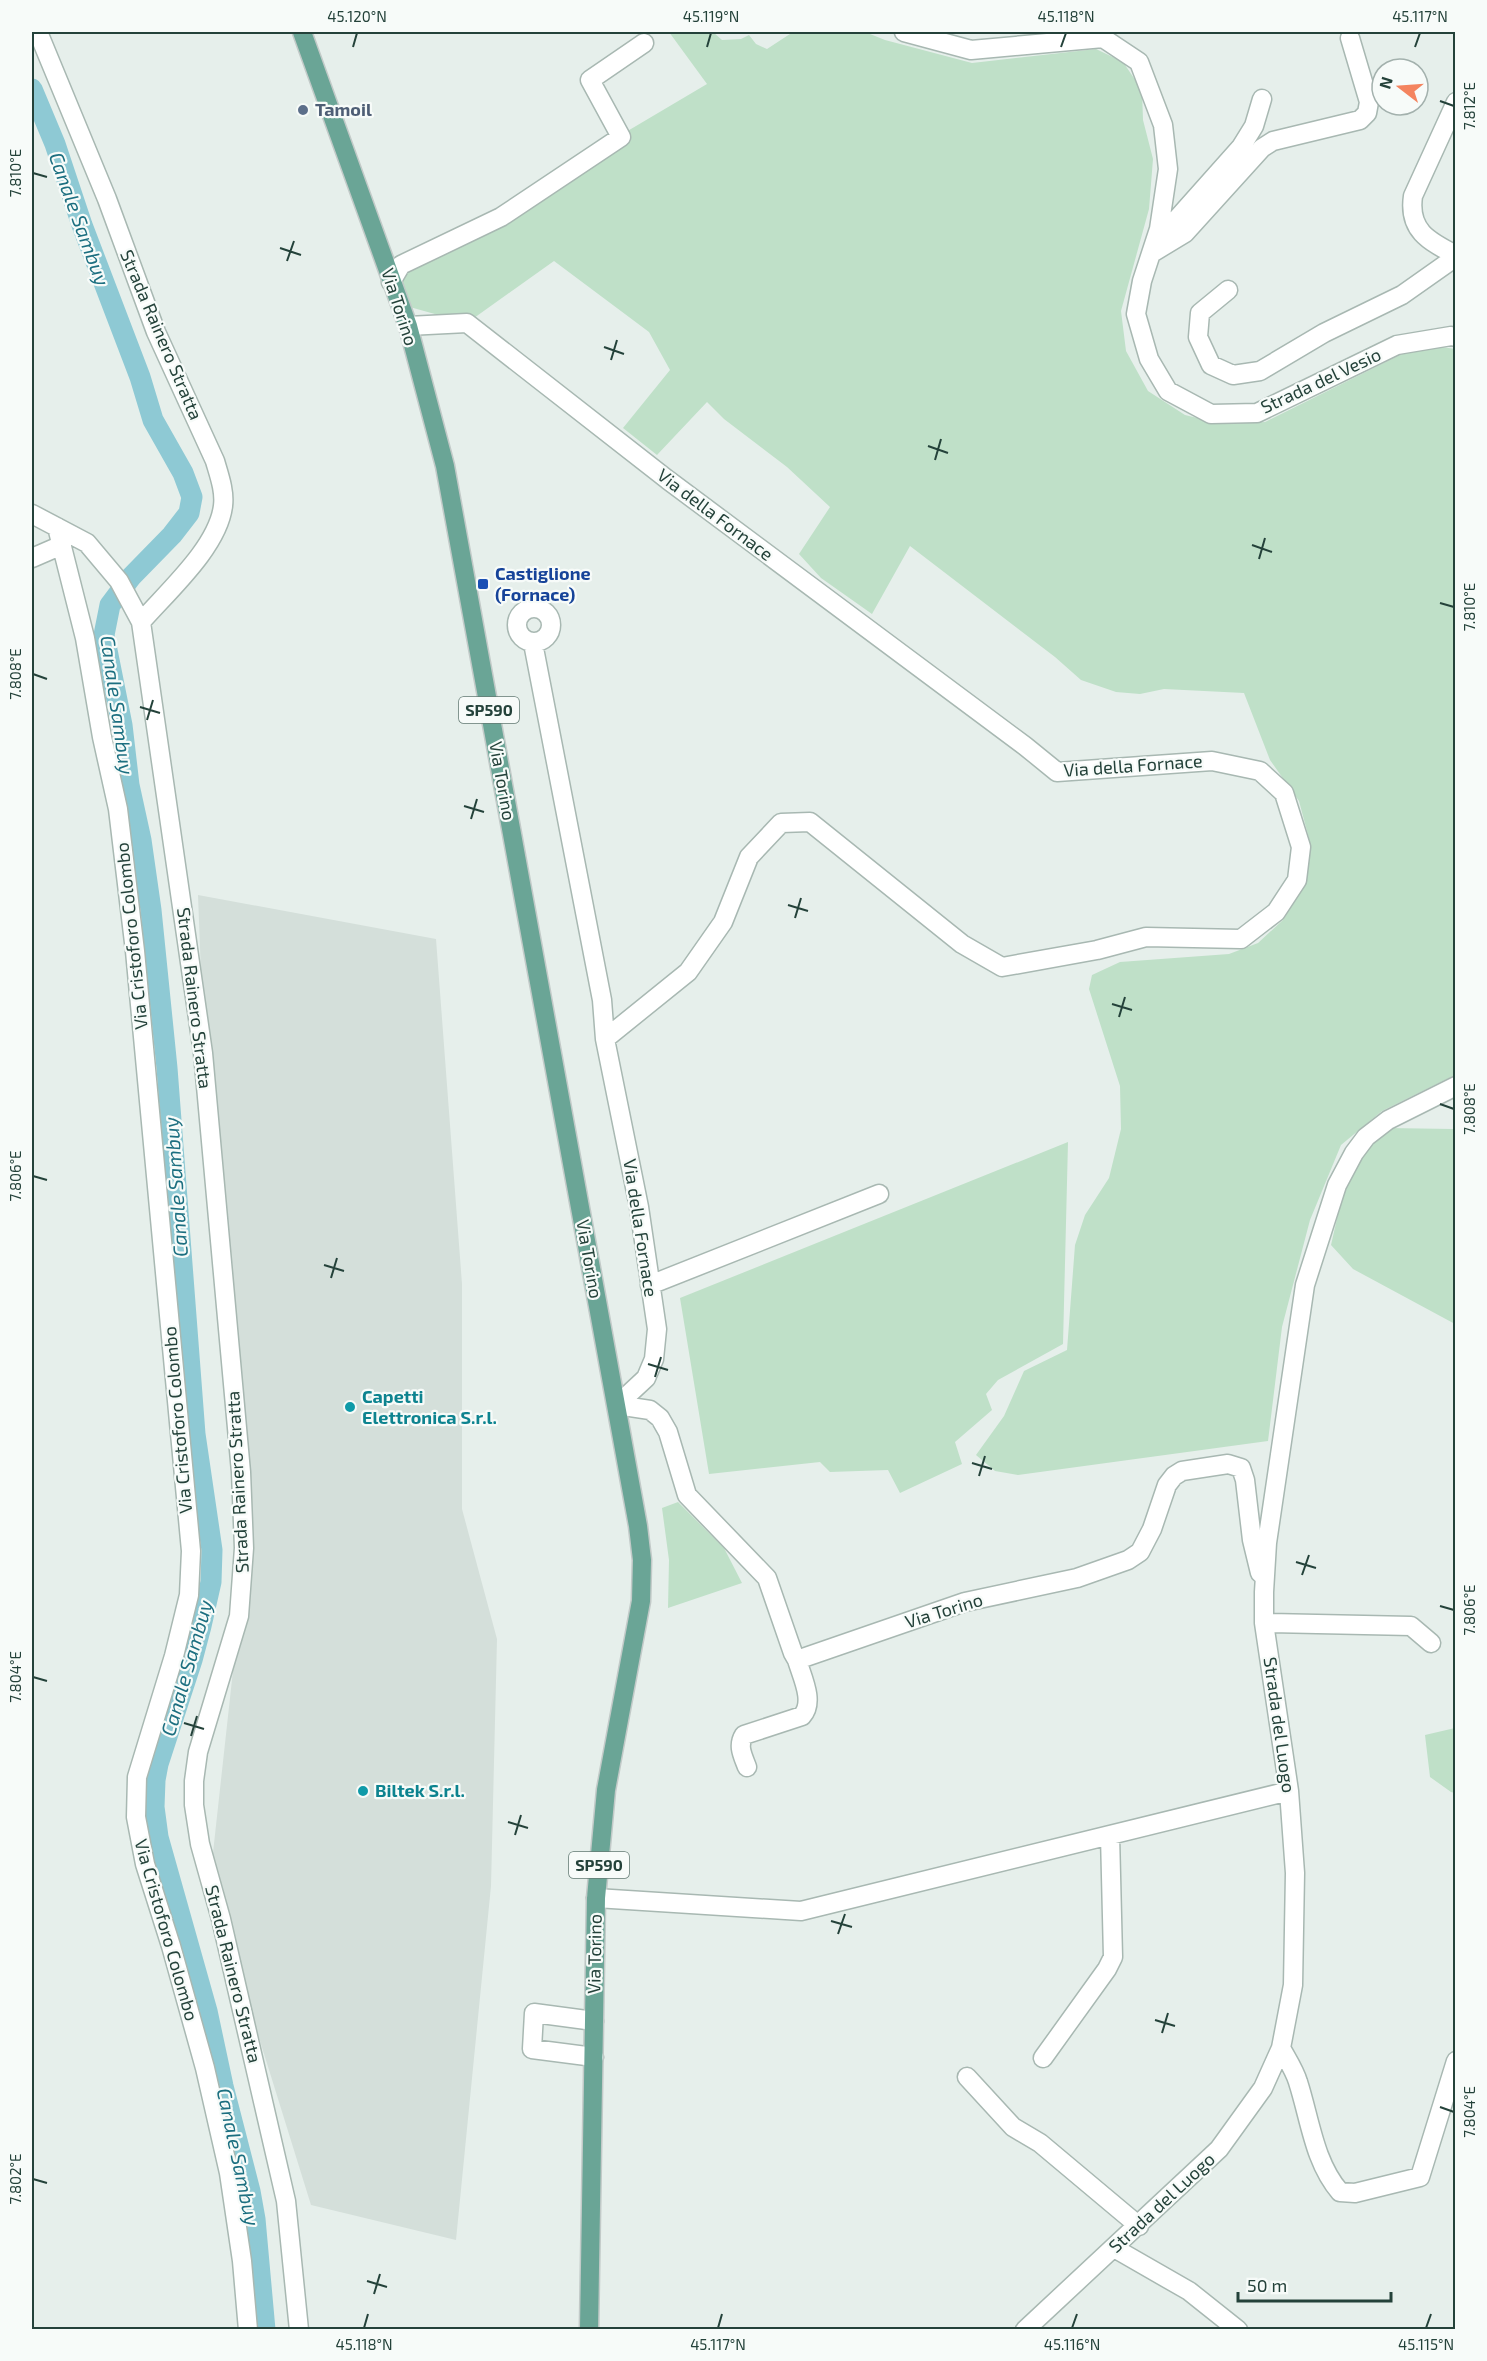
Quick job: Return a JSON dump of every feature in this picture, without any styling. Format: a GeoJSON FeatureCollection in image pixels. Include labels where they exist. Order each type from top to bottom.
{"type":"FeatureCollection","features":[{"type":"Feature","properties":{"kind":"main road","name":"Via Torino"},"geometry":{"type":"LineString","coordinates":[[302,32],[408,326],[445,466],[638,1526],[642,1560],[641,1601],[606,1790],[596,1898],[589,2330]]}},
{"type":"Feature","properties":{"kind":"street","name":"Strada Rainero Stratta"},"geometry":{"type":"LineString","coordinates":[[38,32],[107,199],[156,332],[215,461],[221,480],[223,506],[218,524],[204,551],[141,621]]}},
{"type":"Feature","properties":{"kind":"street","name":"Strada del Vesio"},"geometry":{"type":"LineString","coordinates":[[904,32],[971,50],[1103,38],[1139,62],[1163,125],[1168,170],[1159,229],[1142,281],[1136,314],[1149,359],[1168,391],[1211,414],[1257,413],[1398,345],[1455,337]]}},
{"type":"Feature","properties":{"kind":"street"},"geometry":{"type":"LineString","coordinates":[[1152,253],[1185,233],[1262,148],[1273,141],[1360,120],[1367,114],[1369,102],[1350,38]]}},
{"type":"Feature","properties":{"kind":"street"},"geometry":{"type":"LineString","coordinates":[[391,282],[401,265],[501,217],[621,137],[590,80],[644,43]]}},
{"type":"Feature","properties":{"kind":"street"},"geometry":{"type":"LineString","coordinates":[[1159,229],[1176,220],[1241,147],[1254,126],[1262,99]]}},
{"type":"Feature","properties":{"kind":"street"},"geometry":{"type":"LineString","coordinates":[[1228,290],[1200,313],[1198,337],[1211,365],[1233,375],[1260,371],[1324,333],[1402,295],[1455,256],[1432,243],[1420,230],[1413,221],[1411,207],[1413,196],[1455,102]]}},
{"type":"Feature","properties":{"kind":"street","name":"Via della Fornace"},"geometry":{"type":"LineString","coordinates":[[408,326],[467,323],[668,480],[1057,772],[1212,761],[1260,771],[1284,793],[1301,847],[1297,880],[1276,912],[1241,939],[1146,937],[1097,950],[1002,967],[962,944],[810,822],[781,823],[749,858],[723,922],[688,972],[605,1039]]}},
{"type":"Feature","properties":{"kind":"street"},"geometry":{"type":"LineString","coordinates":[[32,514],[59,536],[32,558]]}},
{"type":"Feature","properties":{"kind":"street","name":"Strada Rainero Stratta"},"geometry":{"type":"LineString","coordinates":[[59,536],[87,543],[118,581],[141,621],[203,1053],[241,1472],[244,1548],[239,1617],[198,1752],[194,1781],[194,1805],[200,1844],[223,1930],[286,2201],[299,2330]]}},
{"type":"Feature","properties":{"kind":"street","name":"Via Cristoforo Colombo"},"geometry":{"type":"LineString","coordinates":[[59,536],[85,638],[102,737],[118,809],[135,951],[191,1551],[189,1595],[174,1656],[137,1778],[136,1817],[144,1864],[171,1946],[205,2068],[229,2174],[242,2261],[248,2330]]}},
{"type":"Feature","properties":{"kind":"street","name":"Via della Fornace"},"geometry":{"type":"LineString","coordinates":[[533,643],[602,1000],[605,1039],[639,1207],[657,1329],[654,1359],[646,1378],[617,1405]]}},
{"type":"Feature","properties":{"kind":"street","name":"Strada del Luogo"},"geometry":{"type":"LineString","coordinates":[[1025,2330],[1219,2149],[1263,2088],[1281,2048],[1293,1985],[1296,1873],[1289,1791],[1264,1623],[1264,1592],[1267,1543],[1305,1285],[1337,1185],[1354,1153],[1366,1137],[1388,1120],[1455,1086]]}},
{"type":"Feature","properties":{"kind":"street"},"geometry":{"type":"LineString","coordinates":[[650,1285],[879,1194]]}},
{"type":"Feature","properties":{"kind":"street"},"geometry":{"type":"LineString","coordinates":[[617,1405],[650,1410],[660,1418],[668,1432],[687,1495],[767,1578],[797,1660],[809,1703],[807,1711],[802,1716],[744,1736],[740,1741],[747,1767]]}},
{"type":"Feature","properties":{"kind":"street","name":"Via Torino"},"geometry":{"type":"LineString","coordinates":[[797,1660],[965,1602],[1077,1578],[1128,1560],[1140,1552],[1152,1529],[1167,1485],[1174,1476],[1182,1471],[1228,1464],[1241,1468],[1245,1480],[1252,1540],[1264,1592]]}},
{"type":"Feature","properties":{"kind":"street"},"geometry":{"type":"LineString","coordinates":[[1264,1623],[1411,1626],[1431,1643]]}},
{"type":"Feature","properties":{"kind":"street"},"geometry":{"type":"LineString","coordinates":[[596,1898],[801,1911],[1289,1791]]}},
{"type":"Feature","properties":{"kind":"street"},"geometry":{"type":"LineString","coordinates":[[1043,2058],[1107,1969],[1113,1957],[1110,1835]]}},
{"type":"Feature","properties":{"kind":"street"},"geometry":{"type":"LineString","coordinates":[[594,2021],[534,2013],[532,2049],[594,2057]]}},
{"type":"Feature","properties":{"kind":"street"},"geometry":{"type":"LineString","coordinates":[[1281,2048],[1298,2079],[1314,2141],[1329,2180],[1340,2192],[1356,2193],[1420,2177],[1455,2061]]}},
{"type":"Feature","properties":{"kind":"street"},"geometry":{"type":"LineString","coordinates":[[967,2077],[1013,2127],[1040,2143],[1138,2226]]}},
{"type":"Feature","properties":{"kind":"street"},"geometry":{"type":"LineString","coordinates":[[1114,2248],[1189,2291],[1238,2330]]}},
{"type":"Feature","properties":{"kind":"shaded area"},"geometry":{"type":"Polygon","coordinates":[[[198,895],[436,939],[462,1284],[462,1509],[497,1639],[491,1886],[456,2240],[311,2205],[210,1880],[239,1616],[225,1298],[205,1078],[198,895]]]}},
{"type":"Feature","properties":{"kind":"green space"},"geometry":{"type":"Polygon","coordinates":[[[669,32],[713,32],[722,40],[741,39],[749,35],[756,44],[767,49],[793,32],[865,32],[885,40],[972,63],[1096,49],[1123,62],[1142,90],[1143,120],[1153,159],[1149,209],[1121,311],[1126,351],[1148,391],[1185,415],[1222,424],[1265,422],[1406,352],[1442,347],[1455,349],[1455,1075],[1382,1111],[1341,1145],[1310,1220],[1282,1327],[1268,1441],[1018,1475],[995,1471],[976,1455],[1004,1416],[1024,1371],[1067,1350],[1075,1245],[1085,1215],[1109,1178],[1121,1129],[1120,1086],[1089,989],[1092,975],[1120,962],[1229,954],[1258,943],[1283,920],[1304,887],[1311,846],[1299,801],[1270,760],[1244,693],[1164,689],[1140,694],[1116,692],[1081,680],[1055,657],[910,546],[872,614],[821,578],[799,554],[830,507],[787,467],[724,419],[707,402],[657,455],[623,428],[670,370],[649,332],[554,261],[467,323],[399,304],[401,265],[707,84],[669,32]]]}},
{"type":"Feature","properties":{"kind":"green space"},"geometry":{"type":"Polygon","coordinates":[[[1387,1128],[1453,1129],[1455,1131],[1455,1324],[1353,1269],[1331,1245],[1344,1188],[1365,1149],[1387,1128]]]}},
{"type":"Feature","properties":{"kind":"green space"},"geometry":{"type":"Polygon","coordinates":[[[1068,1142],[1063,1344],[998,1380],[986,1394],[992,1410],[955,1442],[962,1464],[900,1493],[888,1470],[830,1472],[820,1462],[709,1474],[680,1298],[1068,1142]]]}},
{"type":"Feature","properties":{"kind":"green space"},"geometry":{"type":"Polygon","coordinates":[[[678,1502],[724,1548],[742,1583],[668,1608],[669,1560],[662,1508],[678,1502]]]}},
{"type":"Feature","properties":{"kind":"green space"},"geometry":{"type":"Polygon","coordinates":[[[1456,1728],[1455,1793],[1430,1777],[1425,1735],[1456,1728]]]}},
{"type":"Feature","properties":{"kind":"waterway","name":"Canale Sambuy"},"geometry":{"type":"LineString","coordinates":[[32,89],[55,144],[82,225],[140,377],[153,420],[183,473],[192,497],[189,513],[172,535],[131,577],[110,605],[104,635],[122,725],[129,785],[141,840],[151,910],[167,1068],[195,1434],[212,1550],[211,1582],[192,1660],[158,1764],[154,1807],[158,1837],[207,2011],[223,2086],[250,2191],[255,2219],[265,2330]]}},
{"type":"Feature","properties":{"kind":"place","name":"Tamoil"},"geometry":{"type":"Point","coordinates":[303,110]}},
{"type":"Feature","properties":{"kind":"place","name":"Castiglione (Fornace)"},"geometry":{"type":"Point","coordinates":[483,584]}},
{"type":"Feature","properties":{"kind":"place","name":"Capetti Elettronica S.r.l."},"geometry":{"type":"Point","coordinates":[350,1407]}},
{"type":"Feature","properties":{"kind":"place","name":"Biltek S.r.l."},"geometry":{"type":"Point","coordinates":[363,1791]}}]}
